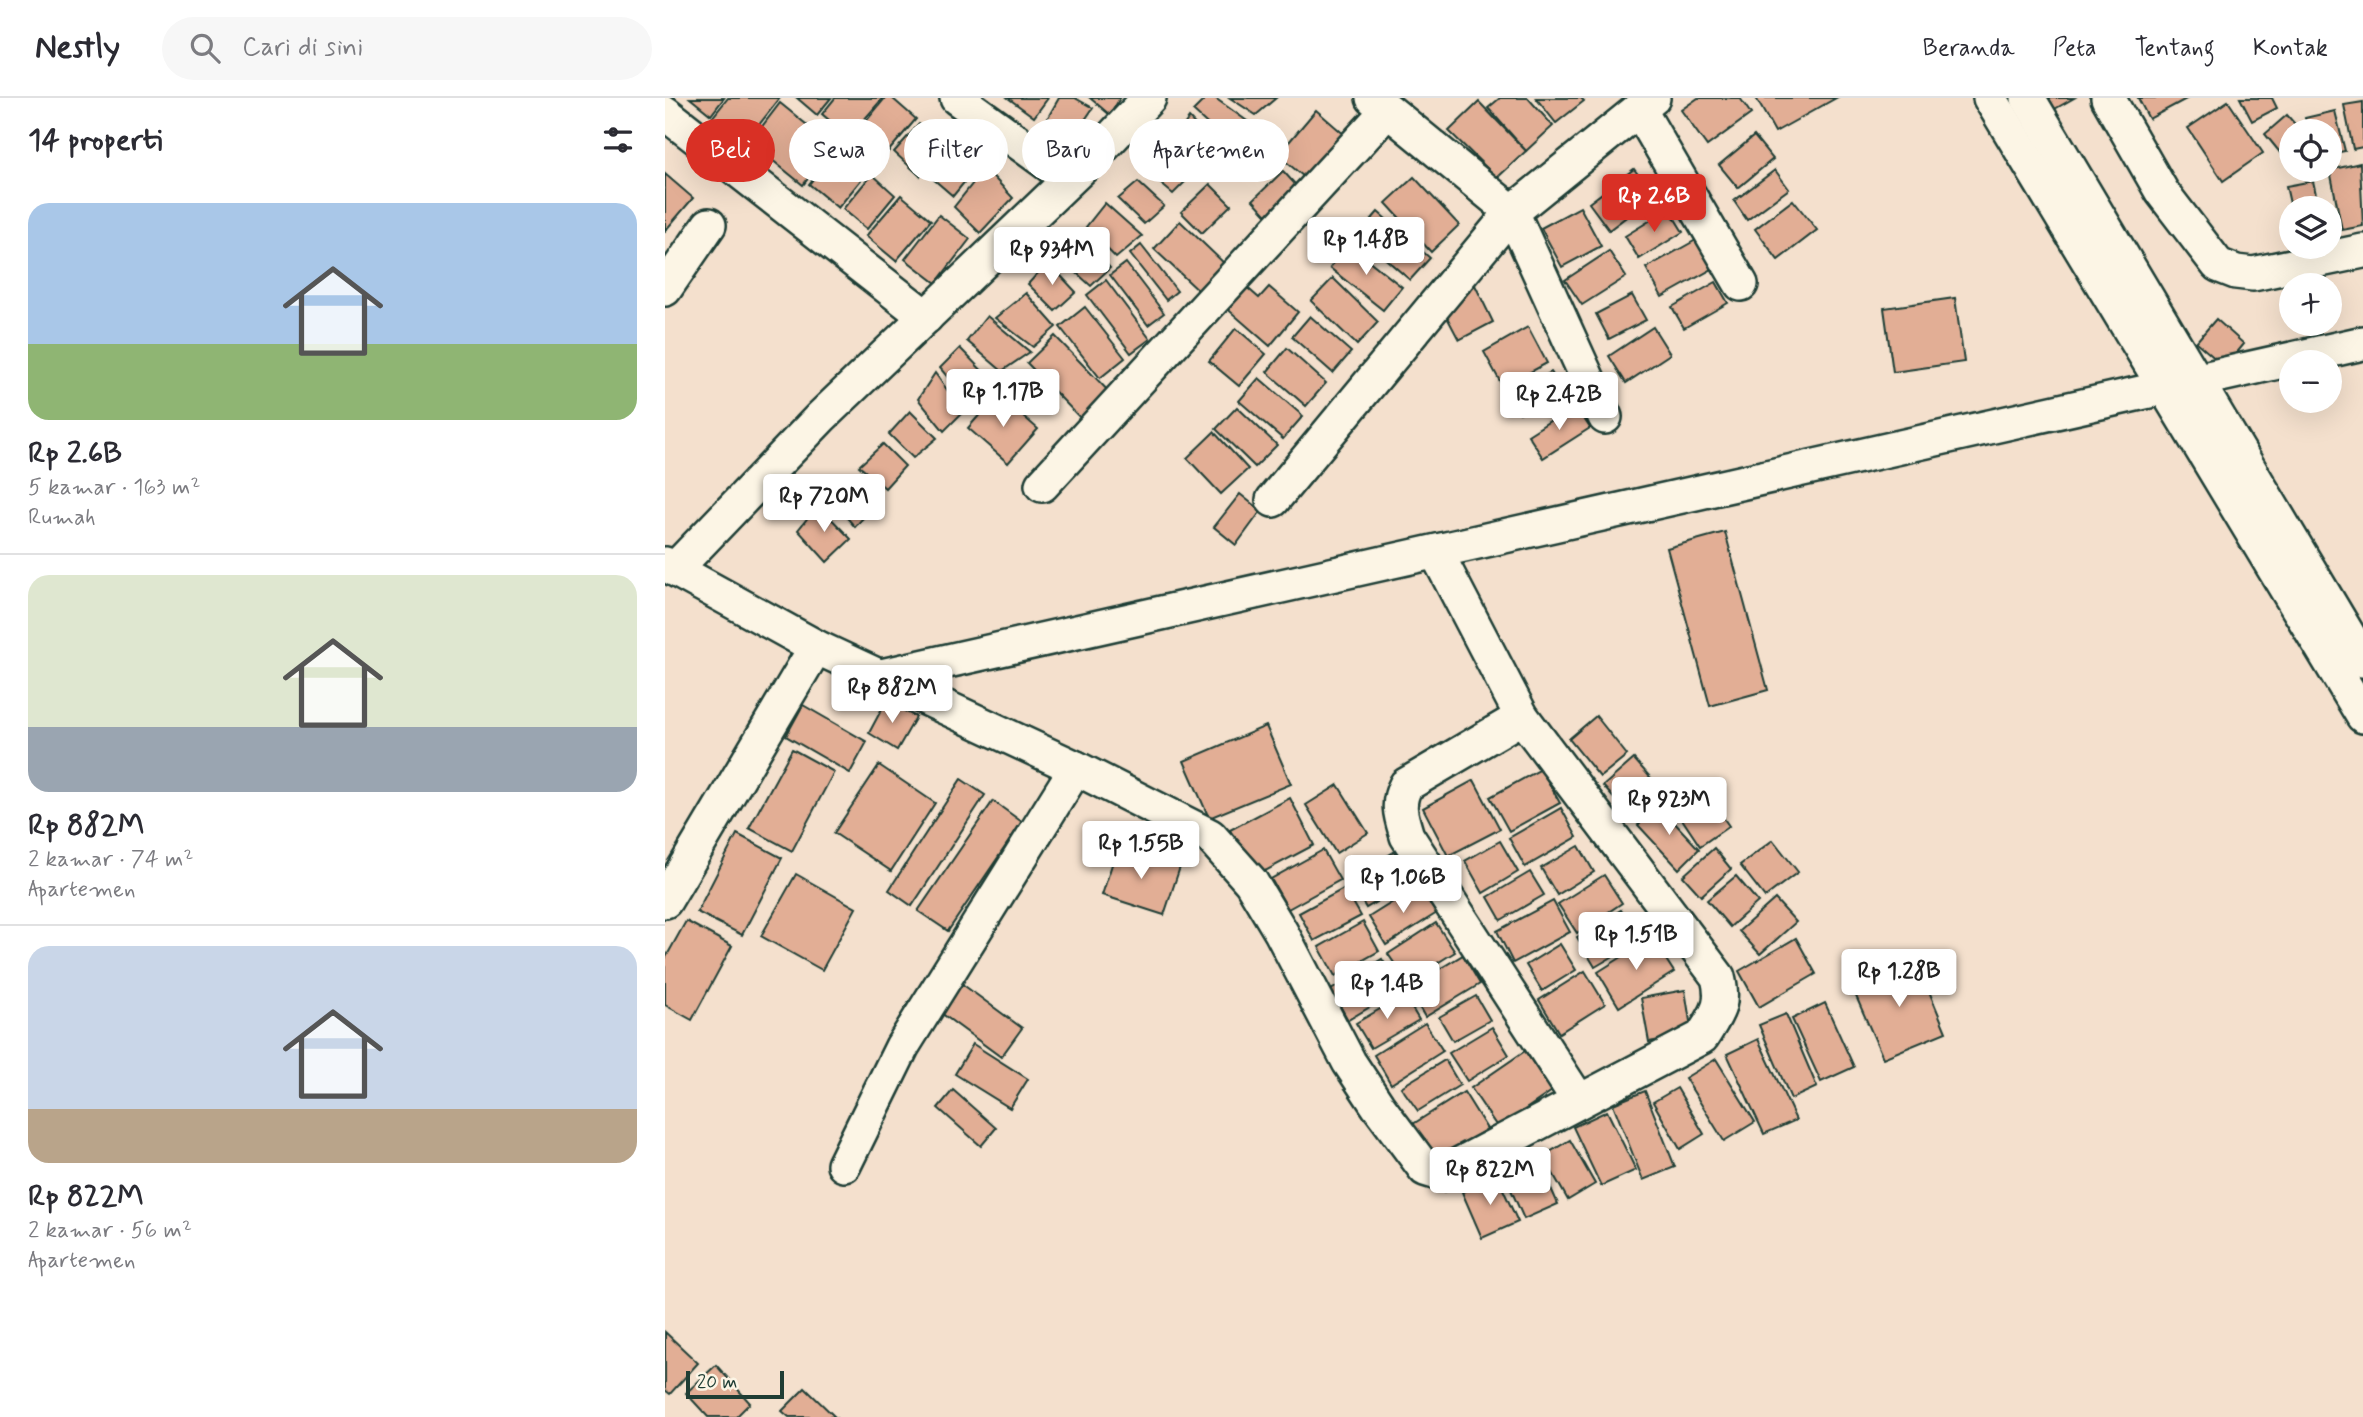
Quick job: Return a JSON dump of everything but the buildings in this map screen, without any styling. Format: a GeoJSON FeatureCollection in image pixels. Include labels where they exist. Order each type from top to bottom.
{"type":"FeatureCollection","features":[{"type":"Feature","properties":{"kind":"street"},"geometry":{"type":"LineString","coordinates":[[957,98],[1022,145]]}},
{"type":"Feature","properties":{"kind":"street"},"geometry":{"type":"LineString","coordinates":[[1115,132],[1149,98]]}},
{"type":"Feature","properties":{"kind":"street"},"geometry":{"type":"LineString","coordinates":[[1990,98],[2363,660]]}},
{"type":"Feature","properties":{"kind":"street"},"geometry":{"type":"LineString","coordinates":[[2028,98],[2180,383],[2363,716]]}},
{"type":"Feature","properties":{"kind":"street"},"geometry":{"type":"LineString","coordinates":[[2108,98],[2162,192],[2218,264],[2236,272],[2253,274],[2363,251]]}},
{"type":"Feature","properties":{"kind":"street"},"geometry":{"type":"LineString","coordinates":[[1042,485],[1380,104],[1512,212],[1605,417]]}},
{"type":"Feature","properties":{"kind":"street"},"geometry":{"type":"LineString","coordinates":[[1273,500],[1512,212],[1646,104],[1741,284]]}},
{"type":"Feature","properties":{"kind":"street"},"geometry":{"type":"LineString","coordinates":[[665,113],[926,317]]}},
{"type":"Feature","properties":{"kind":"street"},"geometry":{"type":"LineString","coordinates":[[1066,182],[821,417],[670,567],[816,648],[1076,768],[1210,836],[1251,882],[1281,932],[1356,1073],[1425,1168],[1441,1174],[1702,1037],[1719,1009],[1723,996],[1718,976],[1522,717],[1436,552]]}},
{"type":"Feature","properties":{"kind":"street"},"geometry":{"type":"LineString","coordinates":[[665,289],[709,225]]}},
{"type":"Feature","properties":{"kind":"street"},"geometry":{"type":"LineString","coordinates":[[881,676],[2363,343]]}},
{"type":"Feature","properties":{"kind":"street"},"geometry":{"type":"LineString","coordinates":[[665,901],[816,648]]}},
{"type":"Feature","properties":{"kind":"street"},"geometry":{"type":"LineString","coordinates":[[1522,717],[1406,785],[1400,795],[1399,809],[1407,835],[1579,1101]]}},
{"type":"Feature","properties":{"kind":"street"},"geometry":{"type":"LineString","coordinates":[[844,1165],[902,1047],[1076,768]]}}]}
